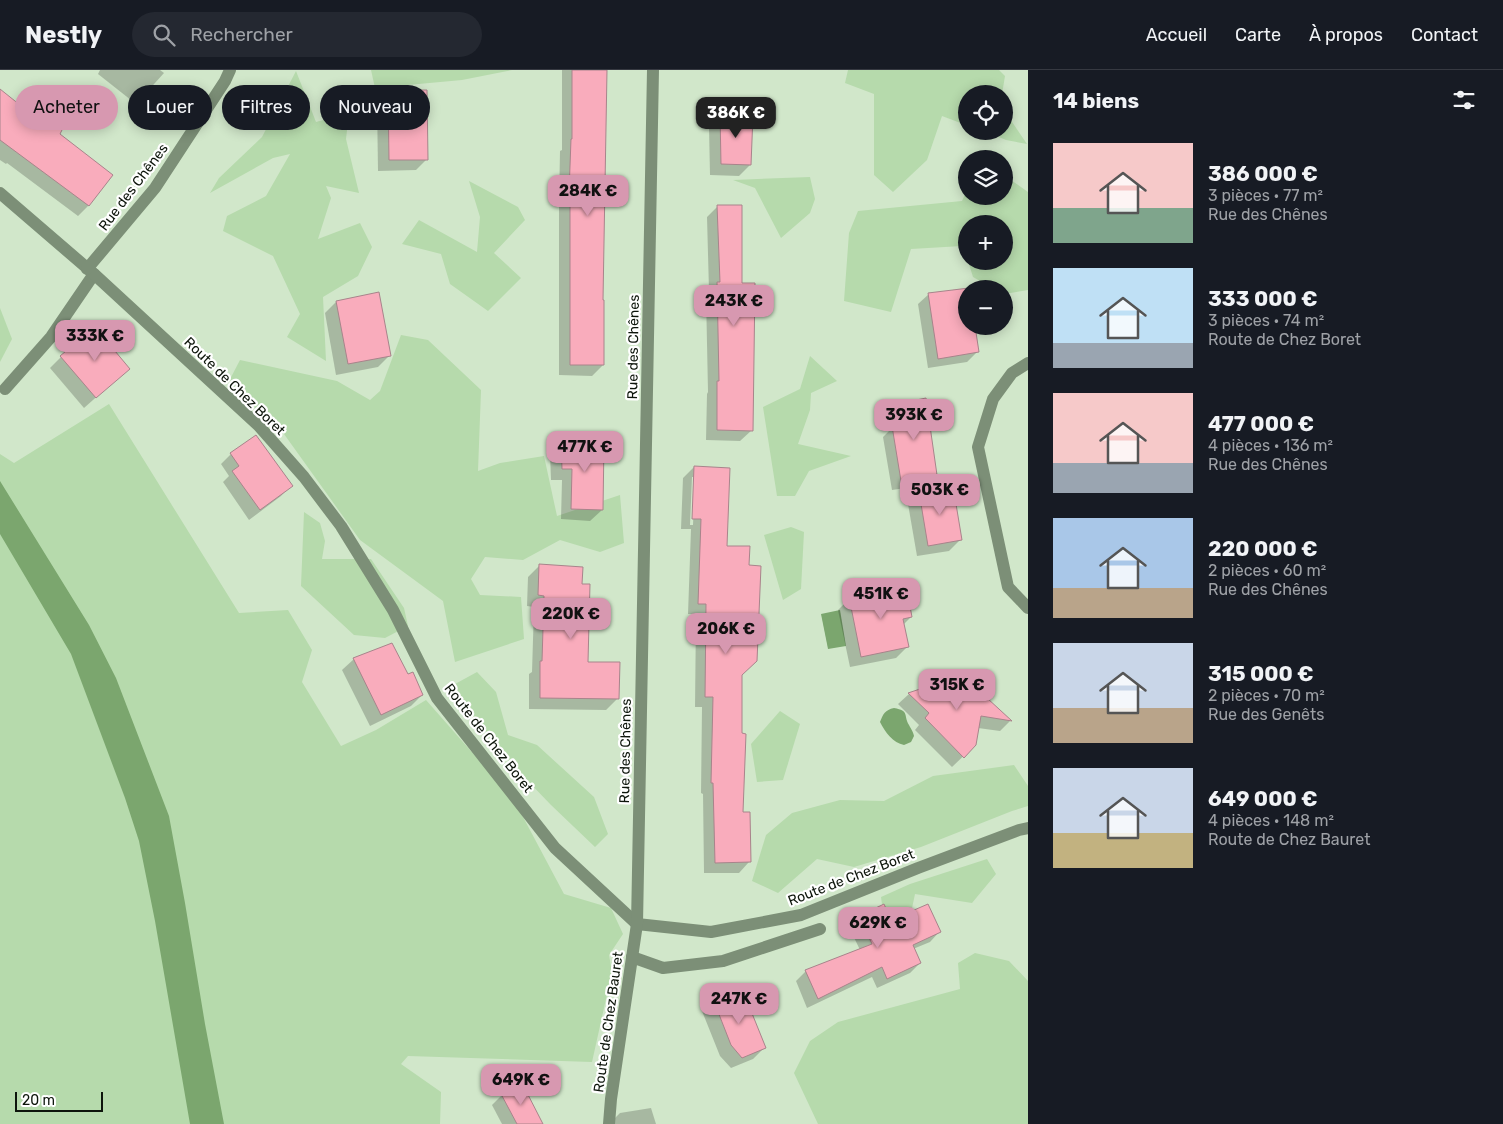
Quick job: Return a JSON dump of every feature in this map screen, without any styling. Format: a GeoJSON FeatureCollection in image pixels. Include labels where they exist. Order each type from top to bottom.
{"type":"FeatureCollection","features":[{"type":"Feature","properties":{"kind":"street","name":"Rue des Chênes"},"geometry":{"type":"LineString","coordinates":[[4,390],[52,337],[90,272],[155,188],[225,82],[230,70]]}},
{"type":"Feature","properties":{"kind":"street","name":"Rue des Chênes"},"geometry":{"type":"LineString","coordinates":[[637,924],[653,70]]}},
{"type":"Feature","properties":{"kind":"street","name":"Route de Chez Boret"},"geometry":{"type":"LineString","coordinates":[[0,194],[90,272],[258,425],[304,476],[341,526],[392,610],[437,698],[556,848],[637,924],[712,932],[801,915],[928,864],[1028,828]]}},
{"type":"Feature","properties":{"kind":"street"},"geometry":{"type":"LineString","coordinates":[[1028,363],[1012,373],[993,399],[978,447],[1008,586],[1028,608]]}},
{"type":"Feature","properties":{"kind":"street","name":"Route de Chez Bauret"},"geometry":{"type":"LineString","coordinates":[[609,1124],[637,924]]}},
{"type":"Feature","properties":{"kind":"street"},"geometry":{"type":"LineString","coordinates":[[632,958],[663,968],[723,961],[820,929]]}},
{"type":"Feature","properties":{"kind":"shaded area"},"geometry":{"type":"Polygon","coordinates":[[[371,70],[512,70],[462,80],[408,85],[374,85],[371,70]]]}},
{"type":"Feature","properties":{"kind":"shaded area"},"geometry":{"type":"Polygon","coordinates":[[[848,70],[999,70],[1005,76],[1004,85],[958,85],[958,122],[942,116],[927,160],[893,192],[874,175],[874,94],[845,83],[848,70]]]}},
{"type":"Feature","properties":{"kind":"shaded area"},"geometry":{"type":"Polygon","coordinates":[[[296,71],[301,85],[289,85],[296,71]]]}},
{"type":"Feature","properties":{"kind":"shaded area"},"geometry":{"type":"Polygon","coordinates":[[[310,107],[316,122],[320,121],[320,130],[347,130],[346,139],[359,193],[326,186],[331,198],[318,239],[360,223],[372,247],[358,276],[323,297],[326,361],[287,337],[300,314],[273,256],[223,231],[227,216],[266,196],[290,154],[273,158],[210,193],[219,178],[262,137],[266,130],[310,130],[310,107]]]}},
{"type":"Feature","properties":{"kind":"shaded area"},"geometry":{"type":"Polygon","coordinates":[[[1013,123],[1027,144],[1006,140],[1013,140],[1013,123]]]}},
{"type":"Feature","properties":{"kind":"shaded area"},"geometry":{"type":"Polygon","coordinates":[[[810,177],[815,199],[810,213],[781,238],[755,188],[733,180],[810,177]]]}},
{"type":"Feature","properties":{"kind":"shaded area"},"geometry":{"type":"Polygon","coordinates":[[[469,181],[518,207],[525,220],[494,253],[521,278],[488,311],[450,284],[441,254],[402,244],[419,220],[477,252],[480,217],[469,181]]]}},
{"type":"Feature","properties":{"kind":"shaded area"},"geometry":{"type":"Polygon","coordinates":[[[1013,181],[1028,192],[1028,290],[1013,292],[1013,280],[978,280],[973,277],[971,270],[1013,270],[1013,215],[958,215],[958,246],[911,249],[891,312],[844,301],[849,233],[858,211],[958,201],[958,205],[1013,205],[1013,181]]]}},
{"type":"Feature","properties":{"kind":"shaded area"},"geometry":{"type":"Polygon","coordinates":[[[0,308],[12,339],[0,362],[0,308]]]}},
{"type":"Feature","properties":{"kind":"shaded area"},"geometry":{"type":"Polygon","coordinates":[[[401,335],[428,340],[481,390],[478,471],[500,463],[544,456],[557,516],[620,495],[624,543],[600,552],[560,540],[523,560],[485,557],[471,579],[480,595],[521,597],[524,639],[455,662],[443,601],[360,540],[284,434],[228,383],[240,360],[337,381],[370,400],[380,391],[401,335]]]}},
{"type":"Feature","properties":{"kind":"shaded area"},"geometry":{"type":"Polygon","coordinates":[[[810,356],[837,381],[811,393],[810,410],[798,444],[851,456],[809,471],[795,496],[777,496],[763,407],[800,389],[810,356]]]}},
{"type":"Feature","properties":{"kind":"shaded area"},"geometry":{"type":"Polygon","coordinates":[[[109,404],[239,613],[288,610],[312,650],[302,682],[341,746],[376,730],[426,700],[514,800],[564,894],[611,908],[623,934],[609,955],[612,972],[592,1062],[408,1056],[401,1064],[441,1092],[440,1124],[0,1124],[0,454],[14,463],[109,404]]]}},
{"type":"Feature","properties":{"kind":"shaded area"},"geometry":{"type":"Polygon","coordinates":[[[0,481],[89,625],[116,678],[169,816],[224,1124],[190,1124],[155,921],[139,841],[125,798],[71,654],[0,534],[0,481]]]}},
{"type":"Feature","properties":{"kind":"shaded area"},"geometry":{"type":"Polygon","coordinates":[[[304,512],[320,523],[325,541],[322,559],[371,559],[404,608],[408,626],[385,638],[354,635],[301,586],[304,512]]]}},
{"type":"Feature","properties":{"kind":"shaded area"},"geometry":{"type":"Polygon","coordinates":[[[791,527],[804,532],[801,589],[783,600],[764,535],[791,527]]]}},
{"type":"Feature","properties":{"kind":"shaded area"},"geometry":{"type":"Polygon","coordinates":[[[840,610],[846,646],[828,649],[821,614],[840,610]]]}},
{"type":"Feature","properties":{"kind":"shaded area"},"geometry":{"type":"Polygon","coordinates":[[[477,672],[496,692],[508,735],[537,745],[594,797],[608,834],[595,847],[551,805],[473,724],[455,684],[477,672]]]}},
{"type":"Feature","properties":{"kind":"shaded area"},"geometry":{"type":"Polygon","coordinates":[[[894,708],[904,712],[914,734],[911,742],[904,745],[896,742],[884,730],[880,722],[888,710],[894,708]]]}},
{"type":"Feature","properties":{"kind":"shaded area"},"geometry":{"type":"Polygon","coordinates":[[[780,711],[800,724],[783,780],[757,782],[751,744],[780,711]]]}},
{"type":"Feature","properties":{"kind":"shaded area"},"geometry":{"type":"Polygon","coordinates":[[[1014,765],[1028,786],[1028,806],[921,847],[854,867],[817,859],[778,893],[752,881],[766,835],[792,813],[840,800],[884,801],[933,776],[1014,765]]]}},
{"type":"Feature","properties":{"kind":"shaded area"},"geometry":{"type":"Polygon","coordinates":[[[987,859],[996,874],[972,903],[915,894],[907,932],[884,920],[881,897],[910,884],[987,859]]]}},
{"type":"Feature","properties":{"kind":"shaded area"},"geometry":{"type":"Polygon","coordinates":[[[975,953],[1009,961],[1028,981],[1028,1124],[818,1124],[794,1073],[810,1041],[838,1022],[960,989],[958,963],[975,953]]]}},
{"type":"Feature","properties":{"kind":"building"},"geometry":{"type":"Polygon","coordinates":[[[572,70],[607,70],[603,300],[604,365],[570,365],[569,193],[572,139],[572,70]]]}},
{"type":"Feature","properties":{"kind":"building"},"geometry":{"type":"Polygon","coordinates":[[[0,89],[15,101],[15,130],[62,130],[60,134],[113,175],[89,206],[0,140],[0,89]]]}},
{"type":"Feature","properties":{"kind":"building"},"geometry":{"type":"Polygon","coordinates":[[[720,114],[753,115],[751,165],[721,164],[720,114]]]}},
{"type":"Feature","properties":{"kind":"building"},"geometry":{"type":"Polygon","coordinates":[[[389,130],[428,130],[428,160],[389,160],[389,130]]]}},
{"type":"Feature","properties":{"kind":"building"},"geometry":{"type":"Polygon","coordinates":[[[717,205],[742,205],[742,283],[755,283],[753,431],[717,430],[717,381],[719,381],[717,282],[720,282],[717,205]]]}},
{"type":"Feature","properties":{"kind":"building"},"geometry":{"type":"Polygon","coordinates":[[[958,289],[958,335],[976,335],[979,352],[938,359],[928,293],[958,289]]]}},
{"type":"Feature","properties":{"kind":"building"},"geometry":{"type":"Polygon","coordinates":[[[379,292],[391,356],[348,364],[336,301],[379,292]]]}},
{"type":"Feature","properties":{"kind":"building"},"geometry":{"type":"Polygon","coordinates":[[[95,327],[130,369],[96,398],[60,356],[95,327]]]}},
{"type":"Feature","properties":{"kind":"building"},"geometry":{"type":"Polygon","coordinates":[[[926,398],[937,475],[901,481],[892,426],[900,424],[897,404],[926,398]]]}},
{"type":"Feature","properties":{"kind":"building"},"geometry":{"type":"Polygon","coordinates":[[[256,435],[293,486],[260,510],[232,471],[239,466],[230,453],[256,435]]]}},
{"type":"Feature","properties":{"kind":"building"},"geometry":{"type":"Polygon","coordinates":[[[561,441],[604,442],[603,510],[571,509],[572,469],[562,469],[561,441]]]}},
{"type":"Feature","properties":{"kind":"building"},"geometry":{"type":"Polygon","coordinates":[[[694,466],[730,468],[727,546],[750,546],[749,565],[761,566],[757,661],[742,675],[742,733],[746,734],[743,812],[750,812],[751,862],[715,863],[713,783],[711,783],[713,697],[705,697],[706,604],[698,604],[701,519],[692,519],[694,466]]]}},
{"type":"Feature","properties":{"kind":"building"},"geometry":{"type":"Polygon","coordinates":[[[953,486],[962,540],[928,546],[919,492],[953,486]]]}},
{"type":"Feature","properties":{"kind":"building"},"geometry":{"type":"Polygon","coordinates":[[[539,564],[583,567],[582,584],[590,584],[588,662],[620,662],[619,699],[540,698],[544,596],[538,595],[539,564]]]}},
{"type":"Feature","properties":{"kind":"building"},"geometry":{"type":"Polygon","coordinates":[[[906,585],[912,617],[903,619],[909,647],[861,657],[849,597],[906,585]]]}},
{"type":"Feature","properties":{"kind":"building"},"geometry":{"type":"Polygon","coordinates":[[[392,643],[408,674],[413,672],[423,695],[381,715],[353,658],[392,643]]]}},
{"type":"Feature","properties":{"kind":"building"},"geometry":{"type":"Polygon","coordinates":[[[962,675],[1012,721],[981,716],[976,745],[964,758],[925,718],[929,713],[908,693],[962,675]]]}},
{"type":"Feature","properties":{"kind":"building"},"geometry":{"type":"Polygon","coordinates":[[[884,904],[891,920],[928,904],[941,932],[913,945],[921,963],[887,979],[882,967],[818,999],[805,970],[872,944],[859,916],[884,904]]]}},
{"type":"Feature","properties":{"kind":"building"},"geometry":{"type":"Polygon","coordinates":[[[736,990],[741,1004],[747,1001],[766,1048],[742,1058],[731,1045],[713,999],[736,990]]]}},
{"type":"Feature","properties":{"kind":"building"},"geometry":{"type":"Polygon","coordinates":[[[522,1083],[543,1124],[517,1124],[501,1094],[522,1083]]]}}]}
